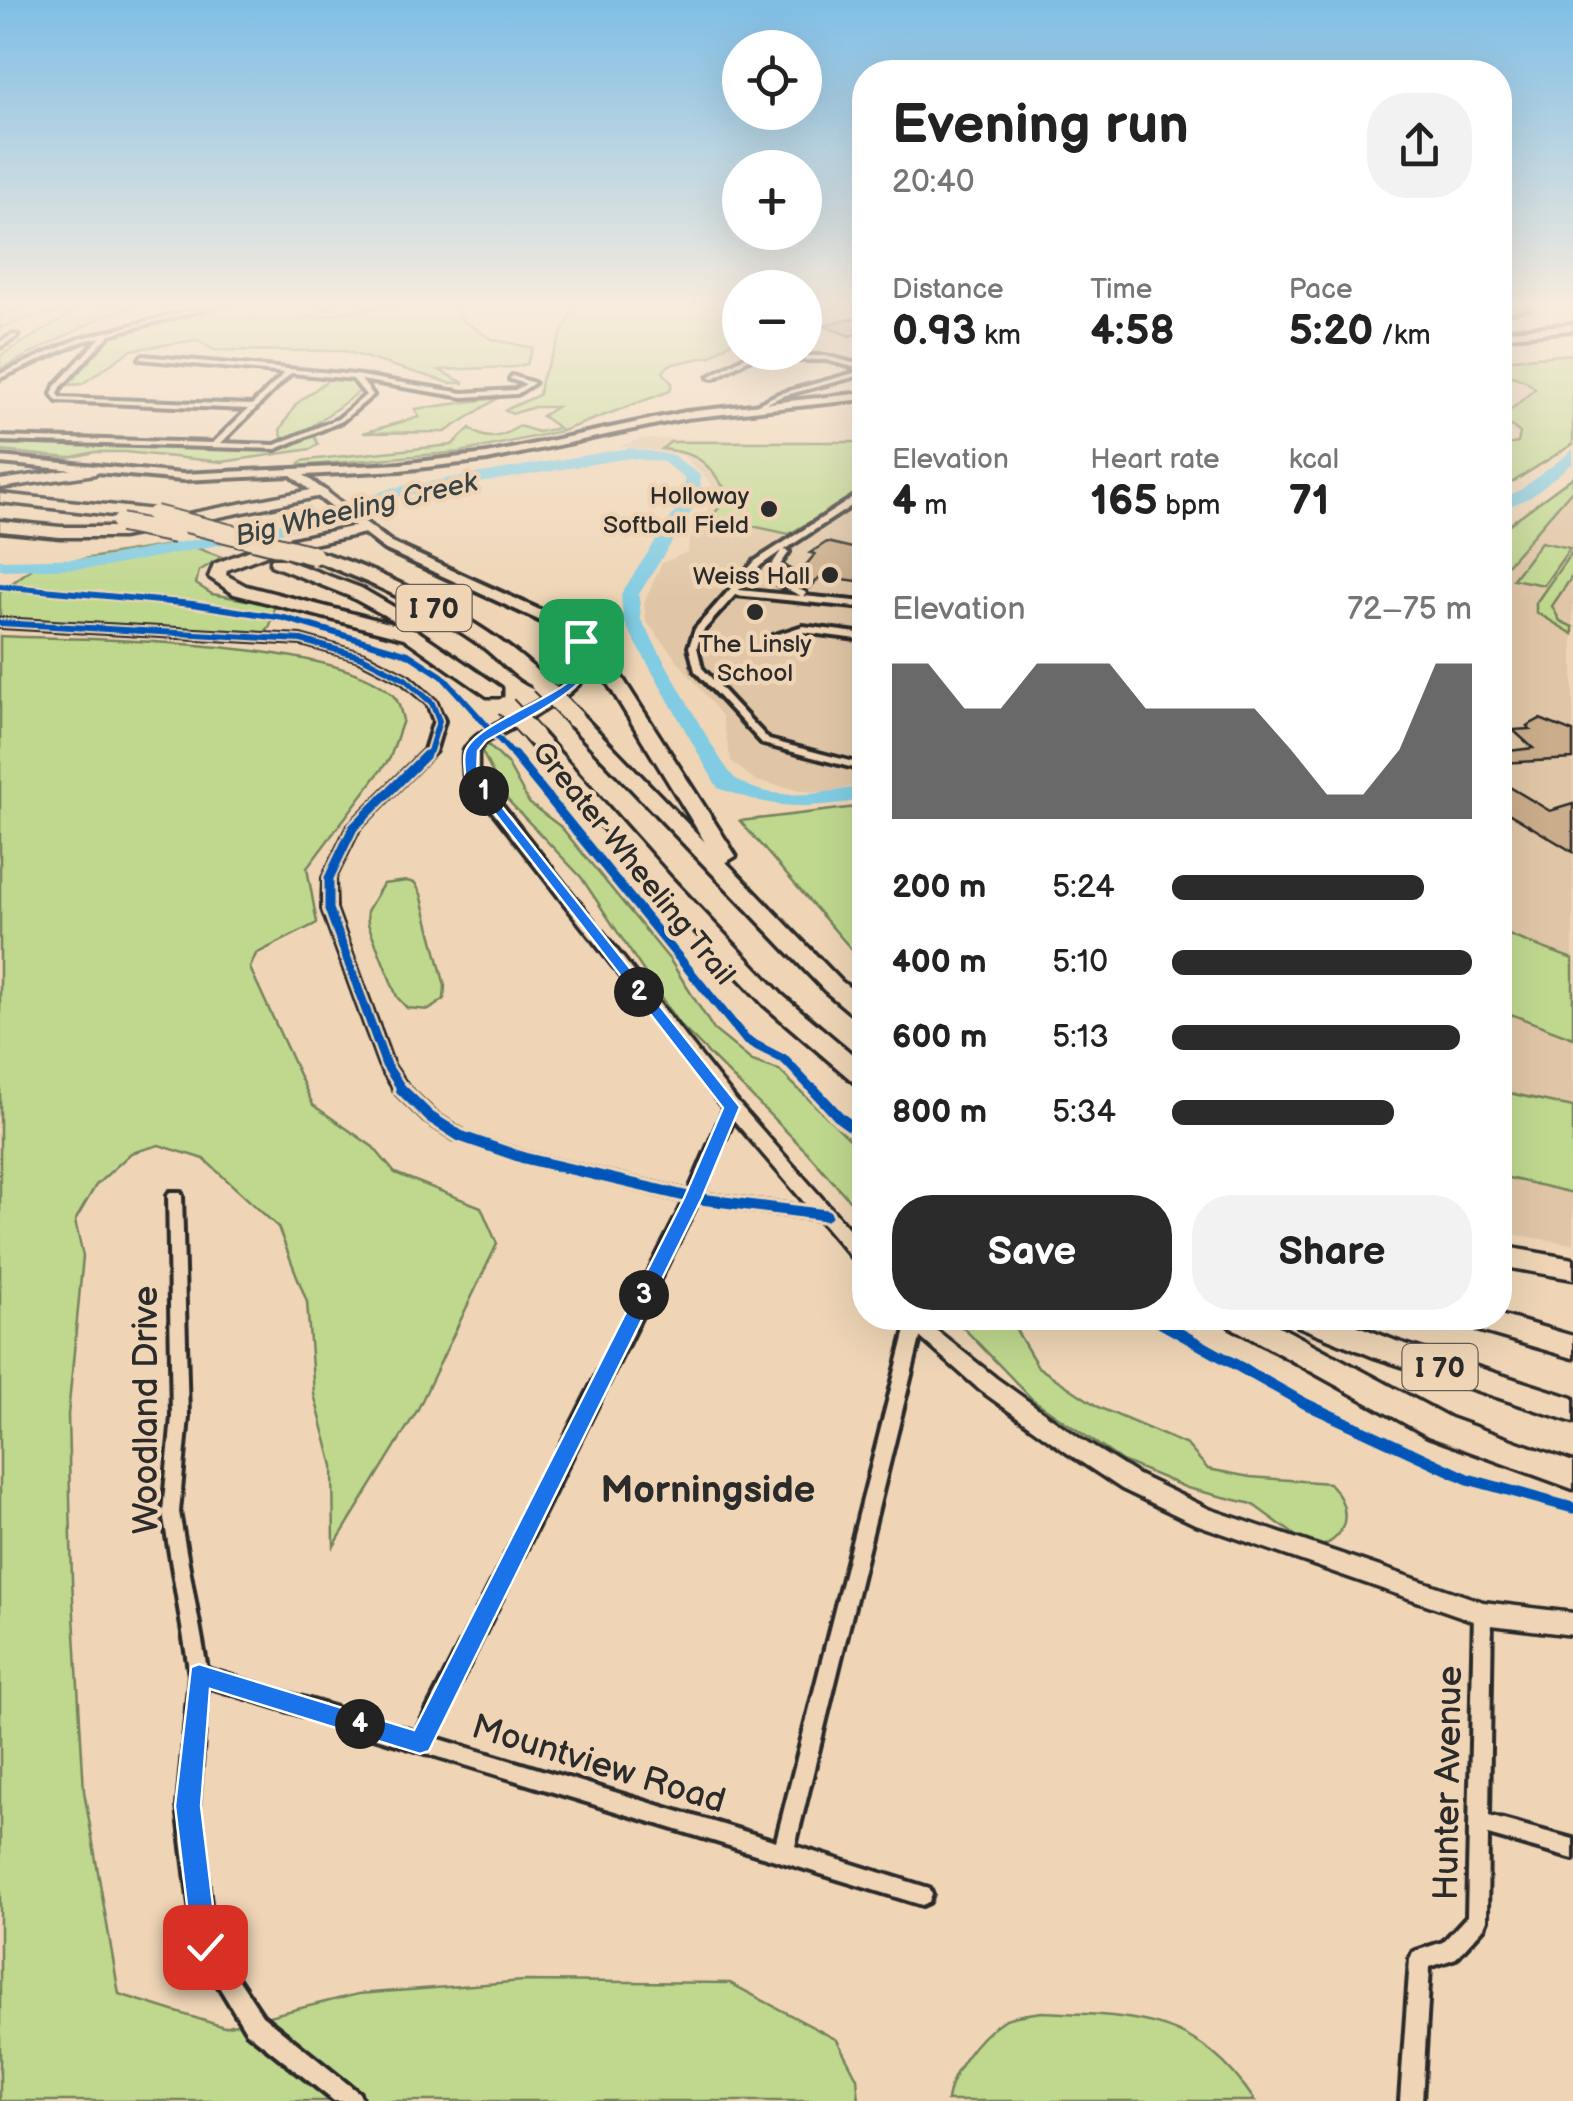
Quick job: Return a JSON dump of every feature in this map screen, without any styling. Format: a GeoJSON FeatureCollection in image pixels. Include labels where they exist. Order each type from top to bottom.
{"type":"FeatureCollection","features":[{"type":"Feature","properties":{"kind":"highway"},"geometry":{"type":"LineString","coordinates":[[4,483],[38,476],[44,466]]}},
{"type":"Feature","properties":{"kind":"highway"},"geometry":{"type":"LineString","coordinates":[[4,483],[90,471]]}},
{"type":"Feature","properties":{"kind":"highway"},"geometry":{"type":"LineString","coordinates":[[0,526],[60,532],[122,532],[328,492]]}},
{"type":"Feature","properties":{"kind":"highway","name":"I 70"},"geometry":{"type":"LineString","coordinates":[[0,498],[154,515],[314,555],[386,584],[456,620],[502,650],[540,684],[788,940],[852,1000]]}},
{"type":"Feature","properties":{"kind":"highway","name":"I 70"},"geometry":{"type":"LineString","coordinates":[[0,510],[121,523],[278,562],[355,592],[414,624],[453,652],[500,699],[773,1000],[852,1067]]}},
{"type":"Feature","properties":{"kind":"highway"},"geometry":{"type":"LineString","coordinates":[[362,526],[239,556],[220,567],[217,577],[240,590],[410,634],[500,699]]}},
{"type":"Feature","properties":{"kind":"highway"},"geometry":{"type":"LineString","coordinates":[[581,641],[607,668],[704,827],[788,940]]}},
{"type":"Feature","properties":{"kind":"highway"},"geometry":{"type":"LineString","coordinates":[[1512,1258],[1573,1269]]}},
{"type":"Feature","properties":{"kind":"highway","name":"I 70"},"geometry":{"type":"LineString","coordinates":[[1512,1329],[1573,1347]]}},
{"type":"Feature","properties":{"kind":"highway"},"geometry":{"type":"LineString","coordinates":[[1262,1330],[1439,1427],[1573,1476]]}},
{"type":"Feature","properties":{"kind":"highway","name":"I 70"},"geometry":{"type":"LineString","coordinates":[[1338,1330],[1573,1410]]}},
{"type":"Feature","properties":{"kind":"main road"},"geometry":{"type":"LineString","coordinates":[[0,460],[182,477],[400,467],[487,456],[680,416],[768,405]]}},
{"type":"Feature","properties":{"kind":"main road"},"geometry":{"type":"LineString","coordinates":[[349,482],[400,467]]}},
{"type":"Feature","properties":{"kind":"main road"},"geometry":{"type":"LineString","coordinates":[[296,474],[328,492],[388,546],[548,618],[581,641]]}},
{"type":"Feature","properties":{"kind":"street"},"geometry":{"type":"LineString","coordinates":[[199,405],[253,407]]}},
{"type":"Feature","properties":{"kind":"street"},"geometry":{"type":"LineString","coordinates":[[0,439],[276,447],[340,420],[358,405]]}},
{"type":"Feature","properties":{"kind":"street"},"geometry":{"type":"LineString","coordinates":[[755,407],[760,405]]}},
{"type":"Feature","properties":{"kind":"street"},"geometry":{"type":"LineString","coordinates":[[214,444],[253,407]]}},
{"type":"Feature","properties":{"kind":"street"},"geometry":{"type":"LineString","coordinates":[[852,502],[758,563],[698,631],[693,647],[698,669],[766,742],[852,765]]}},
{"type":"Feature","properties":{"kind":"street"},"geometry":{"type":"LineString","coordinates":[[808,530],[774,564],[787,574],[783,584],[816,601]]}},
{"type":"Feature","properties":{"kind":"street"},"geometry":{"type":"LineString","coordinates":[[734,592],[852,605]]}},
{"type":"Feature","properties":{"kind":"street"},"geometry":{"type":"LineString","coordinates":[[0,623],[301,640],[362,657],[394,672],[432,703],[439,721],[430,751],[354,828],[329,878],[329,909],[386,1065],[402,1090],[430,1117],[460,1136],[524,1158],[693,1198],[826,1215]]}},
{"type":"Feature","properties":{"kind":"street"},"geometry":{"type":"LineString","coordinates":[[776,636],[804,629],[852,636]]}},
{"type":"Feature","properties":{"kind":"street"},"geometry":{"type":"LineString","coordinates":[[581,641],[589,659],[587,669],[573,684],[481,739],[471,751],[471,775],[732,1107],[852,1245]]}},
{"type":"Feature","properties":{"kind":"street"},"geometry":{"type":"LineString","coordinates":[[420,1743],[693,1198],[732,1107]]}},
{"type":"Feature","properties":{"kind":"street","name":"Woodland Drive"},"geometry":{"type":"LineString","coordinates":[[174,1195],[180,1417],[171,1512],[199,1675],[188,1806],[205,1947],[254,2024],[351,2101]]}},
{"type":"Feature","properties":{"kind":"street"},"geometry":{"type":"LineString","coordinates":[[783,1853],[910,1330]]}},
{"type":"Feature","properties":{"kind":"street"},"geometry":{"type":"LineString","coordinates":[[922,1330],[1002,1394],[1130,1482],[1201,1516],[1483,1614],[1573,1624]]}},
{"type":"Feature","properties":{"kind":"street","name":"Hunter Avenue"},"geometry":{"type":"LineString","coordinates":[[1411,2101],[1420,1959],[1449,1951],[1477,1920],[1482,1823],[1483,1614]]}},
{"type":"Feature","properties":{"kind":"street","name":"Mountview Road"},"geometry":{"type":"LineString","coordinates":[[199,1675],[922,1896]]}},
{"type":"Feature","properties":{"kind":"street"},"geometry":{"type":"LineString","coordinates":[[1482,1823],[1573,1849]]}},
{"type":"Feature","properties":{"kind":"shaded area","name":"The Linsly School"},"geometry":{"type":"Polygon","coordinates":[[[640,439],[852,441],[852,787],[824,793],[756,781],[731,761],[722,716],[646,621],[644,603],[662,563],[688,552],[689,540],[713,500],[712,484],[682,455],[620,446],[640,439]]]}},
{"type":"Feature","properties":{"kind":"shaded area"},"geometry":{"type":"Polygon","coordinates":[[[1573,489],[1573,1244],[1512,1234],[1512,559],[1573,489]]]}},
{"type":"Feature","properties":{"kind":"green space"},"geometry":{"type":"Polygon","coordinates":[[[295,405],[341,405],[310,428],[318,444],[311,449],[222,462],[125,452],[95,452],[69,458],[0,451],[0,444],[285,447],[280,430],[295,405]]]}},
{"type":"Feature","properties":{"kind":"green space"},"geometry":{"type":"Polygon","coordinates":[[[487,405],[445,432],[363,433],[419,417],[415,409],[487,405]]]}},
{"type":"Feature","properties":{"kind":"green space"},"geometry":{"type":"Polygon","coordinates":[[[516,405],[632,405],[562,431],[461,452],[298,466],[302,461],[316,459],[452,445],[470,428],[488,437],[519,426],[538,432],[559,428],[542,416],[556,407],[534,407],[512,414],[505,410],[516,405]]]}},
{"type":"Feature","properties":{"kind":"green space"},"geometry":{"type":"Polygon","coordinates":[[[1516,405],[1573,405],[1573,444],[1512,482],[1512,444],[1518,443],[1520,433],[1512,427],[1512,409],[1516,405]]]}},
{"type":"Feature","properties":{"kind":"green space"},"geometry":{"type":"Polygon","coordinates":[[[670,442],[852,442],[852,497],[789,534],[711,517],[730,496],[715,475],[696,457],[662,449],[670,442]]]}},
{"type":"Feature","properties":{"kind":"green space"},"geometry":{"type":"Polygon","coordinates":[[[1573,477],[1573,489],[1512,559],[1512,522],[1573,477]]]}},
{"type":"Feature","properties":{"kind":"green space"},"geometry":{"type":"Polygon","coordinates":[[[1541,542],[1570,548],[1544,585],[1513,579],[1541,542]]]}},
{"type":"Feature","properties":{"kind":"green space"},"geometry":{"type":"Polygon","coordinates":[[[170,545],[197,548],[222,557],[199,571],[196,584],[212,594],[275,605],[270,626],[263,634],[0,622],[0,592],[34,567],[170,545]]]}},
{"type":"Feature","properties":{"kind":"green space"},"geometry":{"type":"Polygon","coordinates":[[[1573,550],[1573,575],[1552,606],[1560,621],[1573,627],[1573,634],[1536,612],[1536,603],[1573,550]]]}},
{"type":"Feature","properties":{"kind":"green space"},"geometry":{"type":"Polygon","coordinates":[[[0,636],[147,642],[271,653],[326,664],[369,679],[396,699],[403,720],[390,758],[307,868],[317,923],[256,954],[250,968],[313,1105],[373,1147],[395,1173],[481,1207],[497,1244],[417,1411],[334,1546],[333,1466],[314,1394],[307,1302],[278,1227],[204,1159],[159,1145],[131,1153],[96,1185],[75,1221],[83,1256],[68,1415],[72,1580],[84,1791],[119,1994],[224,2027],[358,1994],[524,1981],[730,1983],[837,2040],[857,2078],[859,2101],[0,2101],[0,636]]]}},
{"type":"Feature","properties":{"kind":"green space"},"geometry":{"type":"Polygon","coordinates":[[[486,743],[507,763],[529,803],[561,827],[670,960],[714,1030],[752,1061],[779,1070],[852,1141],[852,1203],[806,1151],[678,1023],[581,877],[503,795],[479,745],[486,743]]]}},
{"type":"Feature","properties":{"kind":"green space"},"geometry":{"type":"Polygon","coordinates":[[[852,808],[852,950],[740,821],[852,808]]]}},
{"type":"Feature","properties":{"kind":"green space"},"geometry":{"type":"Polygon","coordinates":[[[415,883],[421,894],[445,986],[444,999],[429,1010],[407,1008],[397,997],[368,924],[367,911],[383,884],[415,883]]]}},
{"type":"Feature","properties":{"kind":"green space"},"geometry":{"type":"Polygon","coordinates":[[[1512,936],[1573,959],[1573,1038],[1512,1015],[1512,936]]]}},
{"type":"Feature","properties":{"kind":"green space"},"geometry":{"type":"Polygon","coordinates":[[[1512,1094],[1573,1107],[1573,1193],[1512,1179],[1512,1094]]]}},
{"type":"Feature","properties":{"kind":"green space"},"geometry":{"type":"Polygon","coordinates":[[[966,1330],[1016,1330],[1038,1367],[1100,1408],[1187,1445],[1208,1469],[1250,1477],[1329,1483],[1342,1503],[1341,1531],[1314,1549],[1252,1504],[1187,1488],[1122,1461],[1032,1399],[966,1330]]]}},
{"type":"Feature","properties":{"kind":"green space"},"geometry":{"type":"Polygon","coordinates":[[[1042,2012],[1136,2019],[1187,2036],[1211,2051],[1255,2101],[947,2101],[959,2068],[984,2036],[1006,2019],[1042,2012]]]}},
{"type":"Feature","properties":{"kind":"building"},"geometry":{"type":"Polygon","coordinates":[[[827,542],[852,548],[852,580],[821,576],[810,588],[792,582],[815,554],[810,553],[827,542]]]}},
{"type":"Feature","properties":{"kind":"building"},"geometry":{"type":"Polygon","coordinates":[[[1540,719],[1573,732],[1573,759],[1512,762],[1512,751],[1533,748],[1513,730],[1530,729],[1527,726],[1540,719]]]}},
{"type":"Feature","properties":{"kind":"building"},"geometry":{"type":"Polygon","coordinates":[[[1512,788],[1550,811],[1573,804],[1573,852],[1512,815],[1512,788]]]}},
{"type":"Feature","properties":{"kind":"waterway","name":"Big Wheeling Creek"},"geometry":{"type":"LineString","coordinates":[[0,565],[100,563],[315,521],[391,493],[629,453],[667,458],[692,475],[693,496],[630,594],[632,620],[726,783],[769,799],[806,802],[852,795]]}},
{"type":"Feature","properties":{"kind":"waterway","name":"Big Wheeling Creek"},"geometry":{"type":"LineString","coordinates":[[1512,500],[1525,494],[1573,455]]}},
{"type":"Feature","properties":{"kind":"cycle path","name":"Greater Wheeling Trail"},"geometry":{"type":"LineString","coordinates":[[0,586],[192,604],[284,618],[408,654],[442,676],[498,736],[746,1040],[785,1060],[852,1127]]}},
{"type":"Feature","properties":{"kind":"cycle path"},"geometry":{"type":"LineString","coordinates":[[0,623],[301,640],[362,657],[405,679],[432,703],[439,721],[430,751],[353,828],[329,878],[329,909],[386,1065],[402,1090],[430,1117],[460,1136],[524,1158],[693,1198],[826,1215]]}},
{"type":"Feature","properties":{"kind":"cycle path"},"geometry":{"type":"LineString","coordinates":[[1173,1330],[1306,1404],[1468,1479],[1573,1508]]}},
{"type":"Feature","properties":{"kind":"place","name":"Holloway Softball Field"},"geometry":{"type":"Point","coordinates":[769,509]}},
{"type":"Feature","properties":{"kind":"place","name":"Weiss Hall"},"geometry":{"type":"Point","coordinates":[830,575]}},
{"type":"Feature","properties":{"kind":"place","name":"The Linsly School"},"geometry":{"type":"Point","coordinates":[755,612]}},
{"type":"Feature","properties":{"kind":"district","name":"Morningside"},"geometry":{"type":"Point","coordinates":[708,1489]}},
{"type":"Feature","properties":{"kind":"route"},"geometry":{"type":"LineString","coordinates":[[205,1947],[188,1806],[199,1675],[420,1743],[693,1198],[732,1107],[471,775],[471,751],[481,739],[573,684],[587,669],[589,659],[581,641]]}}]}
